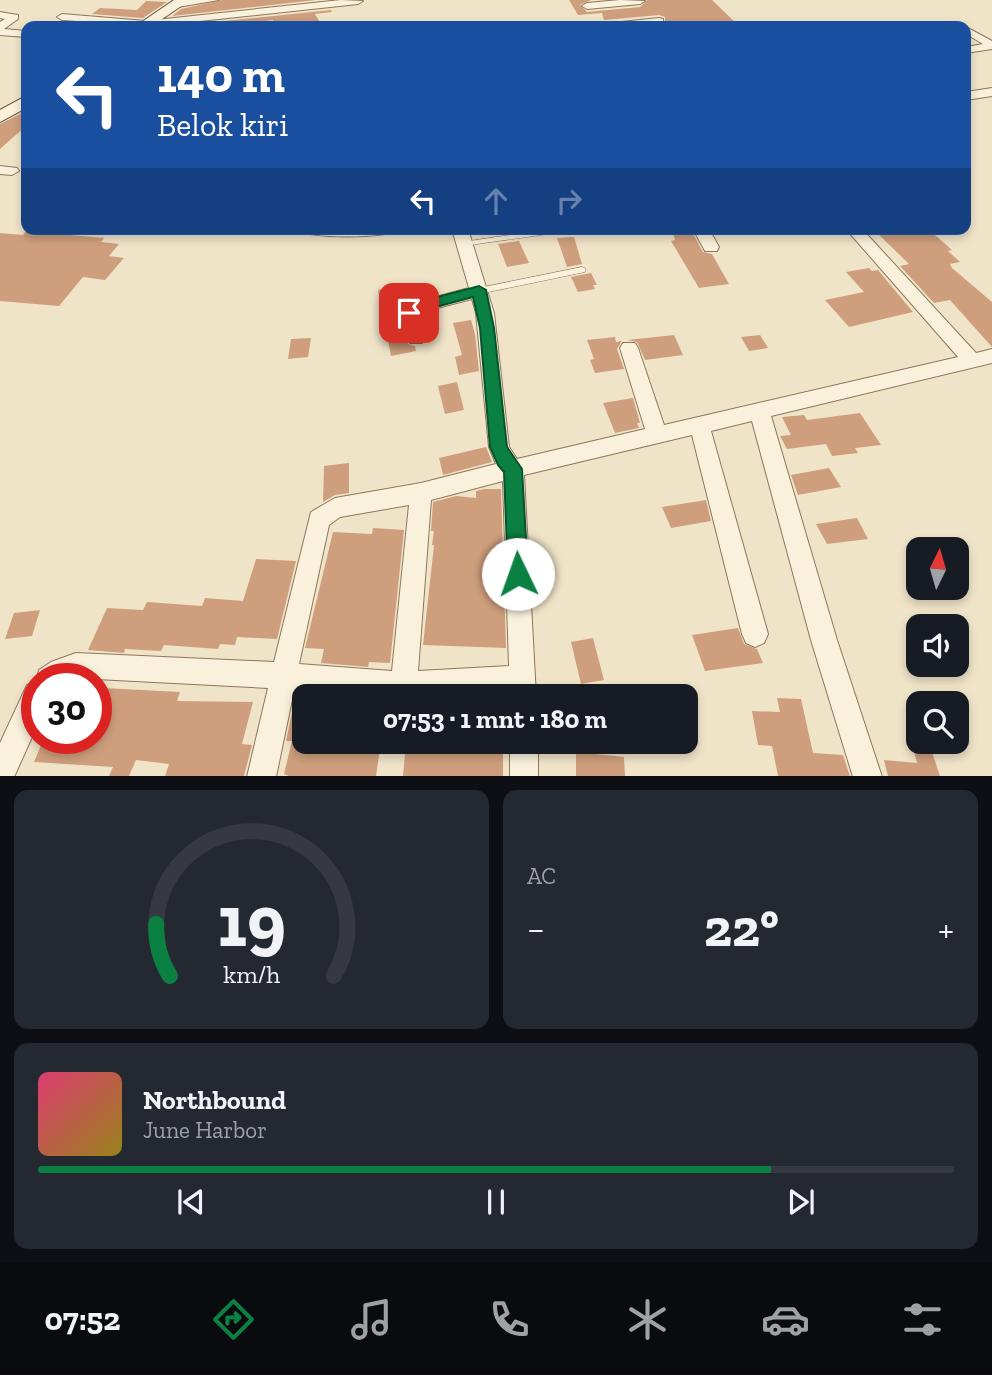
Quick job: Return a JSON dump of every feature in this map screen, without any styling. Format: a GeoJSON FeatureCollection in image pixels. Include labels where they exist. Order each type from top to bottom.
{"type":"FeatureCollection","features":[{"type":"Feature","properties":{"kind":"main road"},"geometry":{"type":"LineString","coordinates":[[150,21],[180,2]]}},
{"type":"Feature","properties":{"kind":"main road"},"geometry":{"type":"LineString","coordinates":[[2,115],[21,104]]}},
{"type":"Feature","properties":{"kind":"street"},"geometry":{"type":"LineString","coordinates":[[180,2],[214,0]]}},
{"type":"Feature","properties":{"kind":"street"},"geometry":{"type":"LineString","coordinates":[[180,21],[358,1]]}},
{"type":"Feature","properties":{"kind":"street"},"geometry":{"type":"LineString","coordinates":[[587,6],[639,1],[660,21]]}},
{"type":"Feature","properties":{"kind":"street"},"geometry":{"type":"LineString","coordinates":[[0,15],[13,17],[0,30]]}},
{"type":"Feature","properties":{"kind":"street"},"geometry":{"type":"LineString","coordinates":[[62,17],[103,21]]}},
{"type":"Feature","properties":{"kind":"street"},"geometry":{"type":"LineString","coordinates":[[0,30],[21,33]]}},
{"type":"Feature","properties":{"kind":"street"},"geometry":{"type":"LineString","coordinates":[[971,33],[992,46]]}},
{"type":"Feature","properties":{"kind":"street"},"geometry":{"type":"LineString","coordinates":[[971,49],[992,46]]}},
{"type":"Feature","properties":{"kind":"street"},"geometry":{"type":"LineString","coordinates":[[971,95],[992,92]]}},
{"type":"Feature","properties":{"kind":"street"},"geometry":{"type":"LineString","coordinates":[[704,235],[711,247]]}},
{"type":"Feature","properties":{"kind":"street"},"geometry":{"type":"LineString","coordinates":[[859,235],[982,359]]}},
{"type":"Feature","properties":{"kind":"street"},"geometry":{"type":"LineString","coordinates":[[461,237],[479,290],[487,328],[499,447],[504,459],[513,469],[523,684]]}},
{"type":"Feature","properties":{"kind":"street"},"geometry":{"type":"LineString","coordinates":[[416,338],[408,314],[412,309],[479,290]]}},
{"type":"Feature","properties":{"kind":"street"},"geometry":{"type":"LineString","coordinates":[[629,348],[657,436]]}},
{"type":"Feature","properties":{"kind":"street"},"geometry":{"type":"LineString","coordinates":[[261,776],[319,519],[335,508],[421,493],[982,359]]}},
{"type":"Feature","properties":{"kind":"street"},"geometry":{"type":"LineString","coordinates":[[759,411],[824,640],[868,776]]}},
{"type":"Feature","properties":{"kind":"street"},"geometry":{"type":"LineString","coordinates":[[699,425],[755,634]]}},
{"type":"Feature","properties":{"kind":"street"},"geometry":{"type":"LineString","coordinates":[[404,684],[421,493]]}},
{"type":"Feature","properties":{"kind":"street"},"geometry":{"type":"LineString","coordinates":[[112,668],[391,684]]}},
{"type":"Feature","properties":{"kind":"street"},"geometry":{"type":"LineString","coordinates":[[0,774],[21,729]]}},
{"type":"Feature","properties":{"kind":"street"},"geometry":{"type":"LineString","coordinates":[[524,754],[524,776]]}},
{"type":"Feature","properties":{"kind":"lane"},"geometry":{"type":"LineString","coordinates":[[461,237],[495,235]]}},
{"type":"Feature","properties":{"kind":"lane"},"geometry":{"type":"LineString","coordinates":[[479,290],[582,270]]}},
{"type":"Feature","properties":{"kind":"building"},"geometry":{"type":"Polygon","coordinates":[[[222,0],[316,0],[172,16],[181,9],[222,0]]]}},
{"type":"Feature","properties":{"kind":"building"},"geometry":{"type":"Polygon","coordinates":[[[569,0],[591,0],[580,5],[587,12],[640,7],[647,0],[712,0],[734,21],[665,21],[665,17],[659,15],[604,20],[602,13],[578,15],[569,0]]]}},
{"type":"Feature","properties":{"kind":"building"},"geometry":{"type":"Polygon","coordinates":[[[146,1],[167,2],[143,18],[92,14],[100,8],[137,10],[146,1]]]}},
{"type":"Feature","properties":{"kind":"building"},"geometry":{"type":"Polygon","coordinates":[[[332,12],[315,14],[319,21],[224,21],[332,12]]]}},
{"type":"Feature","properties":{"kind":"building"},"geometry":{"type":"Polygon","coordinates":[[[21,114],[21,130],[0,149],[0,124],[21,114]]]}},
{"type":"Feature","properties":{"kind":"building"},"geometry":{"type":"Polygon","coordinates":[[[0,233],[104,238],[101,242],[119,244],[109,256],[124,258],[105,280],[83,277],[59,306],[0,301],[0,233]]]}},
{"type":"Feature","properties":{"kind":"building"},"geometry":{"type":"Polygon","coordinates":[[[674,235],[694,235],[703,252],[712,254],[729,284],[699,288],[671,241],[675,240],[674,235]]]}},
{"type":"Feature","properties":{"kind":"building"},"geometry":{"type":"Polygon","coordinates":[[[879,235],[935,235],[952,250],[948,251],[960,262],[950,264],[952,268],[992,302],[992,347],[950,300],[934,303],[900,266],[909,264],[879,235]]]}},
{"type":"Feature","properties":{"kind":"building"},"geometry":{"type":"Polygon","coordinates":[[[574,237],[582,264],[567,267],[557,238],[574,237]]]}},
{"type":"Feature","properties":{"kind":"building"},"geometry":{"type":"Polygon","coordinates":[[[519,241],[529,263],[507,267],[498,244],[519,241]]]}},
{"type":"Feature","properties":{"kind":"building"},"geometry":{"type":"Polygon","coordinates":[[[869,268],[872,271],[878,270],[913,312],[849,327],[825,300],[864,292],[846,272],[869,268]]]}},
{"type":"Feature","properties":{"kind":"building"},"geometry":{"type":"Polygon","coordinates":[[[591,273],[597,285],[593,285],[595,289],[578,292],[571,277],[591,273]]]}},
{"type":"Feature","properties":{"kind":"building"},"geometry":{"type":"Polygon","coordinates":[[[394,287],[398,315],[408,344],[415,346],[416,351],[391,356],[381,322],[384,322],[378,290],[394,287]]]}},
{"type":"Feature","properties":{"kind":"building"},"geometry":{"type":"Polygon","coordinates":[[[471,320],[479,371],[459,375],[455,357],[462,355],[453,323],[471,320]]]}},
{"type":"Feature","properties":{"kind":"building"},"geometry":{"type":"Polygon","coordinates":[[[674,335],[683,355],[645,360],[637,342],[627,340],[674,335]]]}},
{"type":"Feature","properties":{"kind":"building"},"geometry":{"type":"Polygon","coordinates":[[[760,335],[768,348],[749,351],[741,337],[760,335]]]}},
{"type":"Feature","properties":{"kind":"building"},"geometry":{"type":"Polygon","coordinates":[[[615,337],[616,342],[622,341],[617,349],[624,369],[595,373],[590,360],[594,359],[587,340],[615,337]]]}},
{"type":"Feature","properties":{"kind":"building"},"geometry":{"type":"Polygon","coordinates":[[[311,338],[308,357],[288,359],[291,339],[311,338]]]}},
{"type":"Feature","properties":{"kind":"building"},"geometry":{"type":"Polygon","coordinates":[[[457,382],[464,410],[445,414],[438,386],[457,382]]]}},
{"type":"Feature","properties":{"kind":"building"},"geometry":{"type":"Polygon","coordinates":[[[633,398],[639,428],[615,433],[603,403],[633,398]]]}},
{"type":"Feature","properties":{"kind":"building"},"geometry":{"type":"Polygon","coordinates":[[[860,413],[881,445],[855,448],[858,453],[832,456],[826,444],[787,449],[780,436],[791,435],[782,417],[804,415],[807,420],[860,413]]]}},
{"type":"Feature","properties":{"kind":"building"},"geometry":{"type":"Polygon","coordinates":[[[486,447],[492,462],[443,475],[439,458],[486,447]]]}},
{"type":"Feature","properties":{"kind":"building"},"geometry":{"type":"Polygon","coordinates":[[[349,463],[349,493],[335,495],[323,502],[324,466],[349,463]]]}},
{"type":"Feature","properties":{"kind":"building"},"geometry":{"type":"Polygon","coordinates":[[[829,468],[841,487],[798,495],[791,475],[829,468]]]}},
{"type":"Feature","properties":{"kind":"building"},"geometry":{"type":"Polygon","coordinates":[[[501,489],[506,648],[423,645],[434,545],[434,531],[431,531],[433,502],[456,496],[476,498],[476,491],[501,489]]]}},
{"type":"Feature","properties":{"kind":"building"},"geometry":{"type":"Polygon","coordinates":[[[706,500],[711,521],[671,528],[662,507],[706,500]]]}},
{"type":"Feature","properties":{"kind":"building"},"geometry":{"type":"Polygon","coordinates":[[[857,518],[868,539],[827,544],[816,524],[857,518]]]}},
{"type":"Feature","properties":{"kind":"building"},"geometry":{"type":"Polygon","coordinates":[[[373,528],[404,530],[390,663],[369,662],[368,667],[321,663],[324,649],[305,648],[333,532],[372,534],[373,528]]]}},
{"type":"Feature","properties":{"kind":"building"},"geometry":{"type":"Polygon","coordinates":[[[256,559],[296,561],[277,639],[237,637],[235,645],[220,644],[218,649],[164,645],[161,651],[125,649],[124,653],[88,650],[107,608],[143,610],[147,602],[202,606],[205,598],[243,601],[256,559]]]}},
{"type":"Feature","properties":{"kind":"building"},"geometry":{"type":"Polygon","coordinates":[[[40,610],[32,636],[5,639],[14,613],[40,610]]]}},
{"type":"Feature","properties":{"kind":"building"},"geometry":{"type":"Polygon","coordinates":[[[738,628],[744,644],[757,649],[763,663],[705,671],[692,635],[738,628]]]}},
{"type":"Feature","properties":{"kind":"building"},"geometry":{"type":"Polygon","coordinates":[[[593,638],[604,680],[581,684],[571,642],[593,638]]]}},
{"type":"Feature","properties":{"kind":"building"},"geometry":{"type":"Polygon","coordinates":[[[112,688],[180,692],[177,701],[253,702],[242,744],[252,745],[244,776],[165,776],[169,764],[136,760],[129,776],[109,776],[113,767],[34,762],[37,754],[112,754],[112,688]]]}},
{"type":"Feature","properties":{"kind":"building"},"geometry":{"type":"Polygon","coordinates":[[[777,698],[801,699],[813,753],[843,755],[850,776],[778,776],[772,746],[758,745],[752,711],[780,712],[777,698]]]}},
{"type":"Feature","properties":{"kind":"building"},"geometry":{"type":"Polygon","coordinates":[[[292,712],[292,741],[286,741],[292,712]]]}},
{"type":"Feature","properties":{"kind":"building"},"geometry":{"type":"Polygon","coordinates":[[[292,741],[292,754],[379,754],[376,776],[284,774],[292,741]]]}},
{"type":"Feature","properties":{"kind":"building"},"geometry":{"type":"Polygon","coordinates":[[[405,754],[503,754],[503,776],[403,776],[405,754]]]}},
{"type":"Feature","properties":{"kind":"building"},"geometry":{"type":"Polygon","coordinates":[[[576,754],[624,757],[625,776],[576,776],[576,754]]]}},
{"type":"Feature","properties":{"kind":"building"},"geometry":{"type":"Polygon","coordinates":[[[915,754],[933,754],[940,776],[888,776],[884,760],[917,763],[915,754]]]}},
{"type":"Feature","properties":{"kind":"route"},"geometry":{"type":"LineString","coordinates":[[409,313],[412,309],[479,290],[487,328],[500,453],[513,469],[518,574]]}}]}
